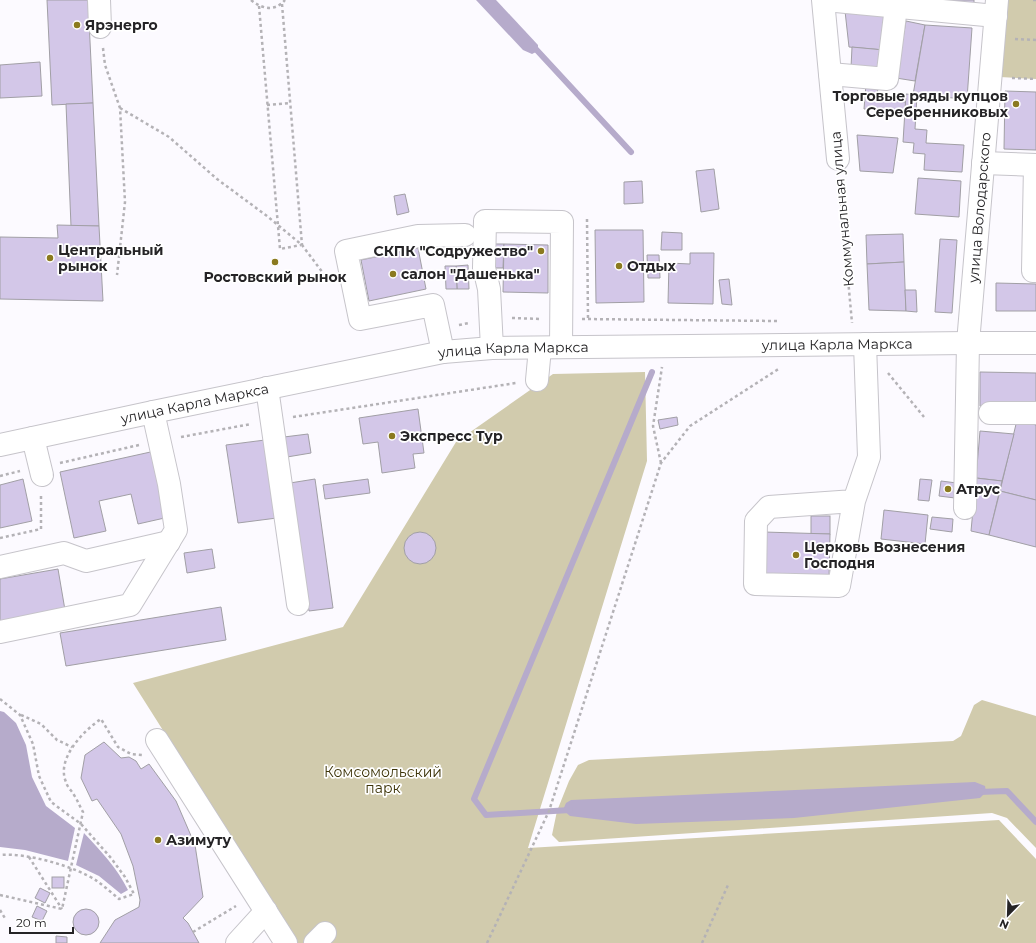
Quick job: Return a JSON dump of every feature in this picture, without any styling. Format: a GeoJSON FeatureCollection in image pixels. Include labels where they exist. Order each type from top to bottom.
{"type":"FeatureCollection","features":[{"type":"Feature","properties":{"kind":"street"},"geometry":{"type":"LineString","coordinates":[[99,0],[100,27]]}},
{"type":"Feature","properties":{"kind":"street"},"geometry":{"type":"LineString","coordinates":[[824,0],[896,7],[996,8]]}},
{"type":"Feature","properties":{"kind":"street","name":"Коммунальная улица"},"geometry":{"type":"LineString","coordinates":[[824,0],[838,159]]}},
{"type":"Feature","properties":{"kind":"street"},"geometry":{"type":"LineString","coordinates":[[830,74],[887,79],[896,7]]}},
{"type":"Feature","properties":{"kind":"street","name":"улица Володарского"},"geometry":{"type":"LineString","coordinates":[[965,508],[968,343],[996,8]]}},
{"type":"Feature","properties":{"kind":"street"},"geometry":{"type":"LineString","coordinates":[[983,163],[1036,165],[1033,270],[1036,271]]}},
{"type":"Feature","properties":{"kind":"street"},"geometry":{"type":"LineString","coordinates":[[492,348],[489,289],[484,268],[485,221],[562,222],[551,348],[538,380]]}},
{"type":"Feature","properties":{"kind":"street"},"geometry":{"type":"LineString","coordinates":[[443,352],[433,305],[360,319],[346,251],[418,236],[465,234]]}},
{"type":"Feature","properties":{"kind":"street","name":"улица Карла Маркса"},"geometry":{"type":"LineString","coordinates":[[0,445],[443,352],[492,348],[865,351],[968,343],[1036,343]]}},
{"type":"Feature","properties":{"kind":"street"},"geometry":{"type":"LineString","coordinates":[[854,501],[769,507],[756,521],[755,584],[838,586],[854,501],[869,457],[865,351]]}},
{"type":"Feature","properties":{"kind":"street"},"geometry":{"type":"LineString","coordinates":[[267,388],[298,604]]}},
{"type":"Feature","properties":{"kind":"street"},"geometry":{"type":"LineString","coordinates":[[0,632],[130,605],[176,530],[161,441],[153,412]]}},
{"type":"Feature","properties":{"kind":"street"},"geometry":{"type":"LineString","coordinates":[[990,413],[1036,413]]}},
{"type":"Feature","properties":{"kind":"street"},"geometry":{"type":"LineString","coordinates":[[33,438],[41,471]]}},
{"type":"Feature","properties":{"kind":"street"},"geometry":{"type":"LineString","coordinates":[[0,567],[64,553],[86,560],[169,542]]}},
{"type":"Feature","properties":{"kind":"street"},"geometry":{"type":"LineString","coordinates":[[151,748],[261,916],[286,943]]}},
{"type":"Feature","properties":{"kind":"street"},"geometry":{"type":"LineString","coordinates":[[237,943],[261,916]]}},
{"type":"Feature","properties":{"kind":"path"},"geometry":{"type":"LineString","coordinates":[[251,0],[259,6],[271,8],[282,4],[285,0]]}},
{"type":"Feature","properties":{"kind":"path"},"geometry":{"type":"LineString","coordinates":[[282,4],[302,245]]}},
{"type":"Feature","properties":{"kind":"path"},"geometry":{"type":"LineString","coordinates":[[259,6],[280,249],[302,245]]}},
{"type":"Feature","properties":{"kind":"path"},"geometry":{"type":"LineString","coordinates":[[100,27],[105,65],[120,108],[125,202],[117,275]]}},
{"type":"Feature","properties":{"kind":"path"},"geometry":{"type":"LineString","coordinates":[[1010,38],[1036,40]]}},
{"type":"Feature","properties":{"kind":"path"},"geometry":{"type":"LineString","coordinates":[[1007,77],[1036,79]]}},
{"type":"Feature","properties":{"kind":"path"},"geometry":{"type":"LineString","coordinates":[[267,105],[290,103]]}},
{"type":"Feature","properties":{"kind":"path"},"geometry":{"type":"LineString","coordinates":[[120,108],[169,137],[217,180],[278,225],[302,245]]}},
{"type":"Feature","properties":{"kind":"path","name":"Коммунальная улица"},"geometry":{"type":"LineString","coordinates":[[838,159],[852,323]]}},
{"type":"Feature","properties":{"kind":"path"},"geometry":{"type":"LineString","coordinates":[[587,220],[588,319]]}},
{"type":"Feature","properties":{"kind":"path"},"geometry":{"type":"LineString","coordinates":[[865,351],[875,358],[924,417]]}},
{"type":"Feature","properties":{"kind":"path"},"geometry":{"type":"LineString","coordinates":[[661,463],[653,426],[662,366]]}},
{"type":"Feature","properties":{"kind":"path"},"geometry":{"type":"LineString","coordinates":[[487,943],[549,811],[661,463],[690,426],[782,367]]}},
{"type":"Feature","properties":{"kind":"path"},"geometry":{"type":"LineString","coordinates":[[0,476],[41,471],[161,441],[272,421],[538,380]]}},
{"type":"Feature","properties":{"kind":"path"},"geometry":{"type":"LineString","coordinates":[[0,538],[41,529],[41,471]]}},
{"type":"Feature","properties":{"kind":"path"},"geometry":{"type":"LineString","coordinates":[[0,699],[20,715],[41,724],[57,740],[72,747]]}},
{"type":"Feature","properties":{"kind":"path"},"geometry":{"type":"LineString","coordinates":[[0,855],[29,857],[71,868],[97,881],[119,899],[134,894],[112,858],[81,824],[51,802],[39,776],[33,744],[20,715]]}},
{"type":"Feature","properties":{"kind":"path"},"geometry":{"type":"LineString","coordinates":[[62,909],[83,812],[76,797],[66,782],[63,766],[72,747],[90,726],[101,719],[118,747],[131,754],[151,748]]}},
{"type":"Feature","properties":{"kind":"path"},"geometry":{"type":"LineString","coordinates":[[29,857],[62,909]]}},
{"type":"Feature","properties":{"kind":"path"},"geometry":{"type":"LineString","coordinates":[[702,943],[728,885]]}},
{"type":"Feature","properties":{"kind":"path"},"geometry":{"type":"LineString","coordinates":[[0,895],[62,909]]}},
{"type":"Feature","properties":{"kind":"path"},"geometry":{"type":"LineString","coordinates":[[193,932],[244,901],[261,916]]}},
{"type":"Feature","properties":{"kind":"path"},"geometry":{"type":"LineString","coordinates":[[0,910],[6,920]]}},
{"type":"Feature","properties":{"kind":"green space"},"geometry":{"type":"Polygon","coordinates":[[[1006,0],[1036,0],[1036,79],[1000,77],[1006,0]]]}},
{"type":"Feature","properties":{"kind":"green space","name":"Комсомольский парк"},"geometry":{"type":"Polygon","coordinates":[[[645,372],[647,461],[528,848],[999,820],[1036,859],[1036,943],[282,943],[287,926],[133,683],[343,627],[456,442],[553,374],[645,372]]]}},
{"type":"Feature","properties":{"kind":"green space"},"geometry":{"type":"Polygon","coordinates":[[[982,700],[1036,716],[1036,848],[1007,818],[992,813],[559,842],[552,835],[557,811],[569,781],[578,765],[589,760],[953,741],[961,736],[974,705],[982,700]]]}},
{"type":"Feature","properties":{"kind":"shaded area"},"geometry":{"type":"Polygon","coordinates":[[[476,0],[496,0],[538,45],[538,51],[532,54],[523,50],[476,0]]]}},
{"type":"Feature","properties":{"kind":"shaded area"},"geometry":{"type":"Polygon","coordinates":[[[0,711],[4,712],[16,723],[26,745],[32,777],[46,806],[75,828],[68,861],[25,850],[0,847],[0,711]]]}},
{"type":"Feature","properties":{"kind":"shaded area"},"geometry":{"type":"Polygon","coordinates":[[[975,782],[985,786],[986,792],[980,798],[794,818],[636,824],[570,816],[563,810],[566,803],[571,800],[975,782]]]}},
{"type":"Feature","properties":{"kind":"shaded area"},"geometry":{"type":"Polygon","coordinates":[[[84,833],[114,867],[128,890],[121,894],[99,876],[76,865],[84,833]]]}},
{"type":"Feature","properties":{"kind":"building"},"geometry":{"type":"Polygon","coordinates":[[[47,0],[88,0],[93,103],[52,105],[47,0]]]}},
{"type":"Feature","properties":{"kind":"building"},"geometry":{"type":"Polygon","coordinates":[[[935,0],[974,0],[974,3],[935,0]]]}},
{"type":"Feature","properties":{"kind":"building"},"geometry":{"type":"Polygon","coordinates":[[[845,11],[887,15],[884,50],[849,47],[845,11]]]}},
{"type":"Feature","properties":{"kind":"building"},"geometry":{"type":"Polygon","coordinates":[[[906,21],[925,25],[915,81],[896,78],[906,21]]]}},
{"type":"Feature","properties":{"kind":"building"},"geometry":{"type":"Polygon","coordinates":[[[925,25],[972,28],[967,99],[913,95],[925,25]]]}},
{"type":"Feature","properties":{"kind":"building"},"geometry":{"type":"Polygon","coordinates":[[[852,47],[884,50],[882,71],[851,68],[852,47]]]}},
{"type":"Feature","properties":{"kind":"building"},"geometry":{"type":"Polygon","coordinates":[[[40,62],[42,96],[0,98],[0,65],[40,62]]]}},
{"type":"Feature","properties":{"kind":"building"},"geometry":{"type":"Polygon","coordinates":[[[866,84],[878,85],[877,100],[906,102],[905,112],[864,109],[866,84]]]}},
{"type":"Feature","properties":{"kind":"building"},"geometry":{"type":"Polygon","coordinates":[[[1005,91],[1036,92],[1036,150],[1004,149],[1005,91]]]}},
{"type":"Feature","properties":{"kind":"building"},"geometry":{"type":"Polygon","coordinates":[[[906,94],[917,95],[915,129],[927,130],[926,143],[964,145],[962,172],[924,170],[925,154],[913,153],[914,143],[903,142],[906,94]]]}},
{"type":"Feature","properties":{"kind":"building"},"geometry":{"type":"Polygon","coordinates":[[[93,103],[99,226],[71,226],[66,104],[93,103]]]}},
{"type":"Feature","properties":{"kind":"building"},"geometry":{"type":"Polygon","coordinates":[[[857,135],[898,138],[893,173],[860,171],[857,135]]]}},
{"type":"Feature","properties":{"kind":"building"},"geometry":{"type":"Polygon","coordinates":[[[714,169],[719,209],[701,212],[696,171],[714,169]]]}},
{"type":"Feature","properties":{"kind":"building"},"geometry":{"type":"Polygon","coordinates":[[[918,178],[961,181],[959,217],[915,214],[918,178]]]}},
{"type":"Feature","properties":{"kind":"building"},"geometry":{"type":"Polygon","coordinates":[[[642,181],[643,203],[624,204],[624,182],[642,181]]]}},
{"type":"Feature","properties":{"kind":"building"},"geometry":{"type":"Polygon","coordinates":[[[405,194],[409,212],[397,215],[394,196],[405,194]]]}},
{"type":"Feature","properties":{"kind":"building","name":"Центральный рынок"},"geometry":{"type":"Polygon","coordinates":[[[57,225],[99,226],[103,301],[0,299],[0,237],[58,238],[57,225]]]}},
{"type":"Feature","properties":{"kind":"building","name":"Отдых"},"geometry":{"type":"Polygon","coordinates":[[[595,230],[643,230],[644,302],[596,303],[595,230]]]}},
{"type":"Feature","properties":{"kind":"building"},"geometry":{"type":"Polygon","coordinates":[[[662,232],[682,233],[682,250],[661,250],[662,232]]]}},
{"type":"Feature","properties":{"kind":"building"},"geometry":{"type":"Polygon","coordinates":[[[903,234],[904,262],[867,264],[866,235],[903,234]]]}},
{"type":"Feature","properties":{"kind":"building"},"geometry":{"type":"Polygon","coordinates":[[[940,239],[957,240],[952,313],[935,312],[940,239]]]}},
{"type":"Feature","properties":{"kind":"building"},"geometry":{"type":"Polygon","coordinates":[[[490,244],[504,244],[503,268],[490,268],[490,244]]]}},
{"type":"Feature","properties":{"kind":"building"},"geometry":{"type":"Polygon","coordinates":[[[504,244],[548,245],[548,293],[503,292],[504,244]]]}},
{"type":"Feature","properties":{"kind":"building","name":"салон \"Дашенька\""},"geometry":{"type":"Polygon","coordinates":[[[418,248],[426,289],[369,301],[361,260],[418,248]]]}},
{"type":"Feature","properties":{"kind":"building"},"geometry":{"type":"Polygon","coordinates":[[[690,253],[714,253],[713,304],[668,303],[669,263],[690,264],[690,253]]]}},
{"type":"Feature","properties":{"kind":"building"},"geometry":{"type":"Polygon","coordinates":[[[647,255],[659,255],[660,278],[648,278],[647,255]]]}},
{"type":"Feature","properties":{"kind":"building"},"geometry":{"type":"Polygon","coordinates":[[[904,262],[906,311],[869,310],[867,264],[904,262]]]}},
{"type":"Feature","properties":{"kind":"building"},"geometry":{"type":"Polygon","coordinates":[[[468,265],[469,289],[457,289],[456,266],[468,265]]]}},
{"type":"Feature","properties":{"kind":"building"},"geometry":{"type":"Polygon","coordinates":[[[445,266],[456,266],[457,289],[446,289],[445,266]]]}},
{"type":"Feature","properties":{"kind":"building"},"geometry":{"type":"Polygon","coordinates":[[[729,279],[732,305],[722,304],[719,280],[729,279]]]}},
{"type":"Feature","properties":{"kind":"building"},"geometry":{"type":"Polygon","coordinates":[[[996,283],[1036,284],[1036,311],[996,311],[996,283]]]}},
{"type":"Feature","properties":{"kind":"building"},"geometry":{"type":"Polygon","coordinates":[[[905,290],[916,290],[917,312],[906,311],[905,290]]]}},
{"type":"Feature","properties":{"kind":"building"},"geometry":{"type":"Polygon","coordinates":[[[980,372],[1036,373],[1036,406],[980,406],[980,372]]]}},
{"type":"Feature","properties":{"kind":"building","name":"Экспресс Тур"},"geometry":{"type":"Polygon","coordinates":[[[418,409],[424,453],[413,454],[415,468],[382,473],[378,442],[363,444],[359,418],[418,409]]]}},
{"type":"Feature","properties":{"kind":"building"},"geometry":{"type":"Polygon","coordinates":[[[677,417],[678,425],[660,429],[658,420],[677,417]]]}},
{"type":"Feature","properties":{"kind":"building"},"geometry":{"type":"Polygon","coordinates":[[[1017,420],[1036,425],[1036,500],[1000,491],[1017,420]]]}},
{"type":"Feature","properties":{"kind":"building"},"geometry":{"type":"Polygon","coordinates":[[[980,431],[1014,434],[1002,481],[976,478],[980,431]]]}},
{"type":"Feature","properties":{"kind":"building"},"geometry":{"type":"Polygon","coordinates":[[[308,434],[311,453],[287,457],[284,437],[308,434]]]}},
{"type":"Feature","properties":{"kind":"building"},"geometry":{"type":"Polygon","coordinates":[[[265,440],[277,518],[238,523],[226,445],[265,440]]]}},
{"type":"Feature","properties":{"kind":"building"},"geometry":{"type":"Polygon","coordinates":[[[155,451],[169,517],[138,524],[131,494],[99,501],[106,531],[74,538],[60,472],[155,451]]]}},
{"type":"Feature","properties":{"kind":"building"},"geometry":{"type":"Polygon","coordinates":[[[976,478],[1002,481],[989,535],[971,531],[976,478]]]}},
{"type":"Feature","properties":{"kind":"building"},"geometry":{"type":"Polygon","coordinates":[[[23,479],[32,521],[0,528],[0,485],[23,479]]]}},
{"type":"Feature","properties":{"kind":"building"},"geometry":{"type":"Polygon","coordinates":[[[315,479],[333,608],[309,611],[290,483],[315,479]]]}},
{"type":"Feature","properties":{"kind":"building"},"geometry":{"type":"Polygon","coordinates":[[[368,479],[370,493],[325,499],[323,485],[368,479]]]}},
{"type":"Feature","properties":{"kind":"building"},"geometry":{"type":"Polygon","coordinates":[[[920,479],[932,480],[929,501],[918,500],[920,479]]]}},
{"type":"Feature","properties":{"kind":"building","name":"Атрус"},"geometry":{"type":"Polygon","coordinates":[[[941,481],[957,483],[955,498],[939,496],[941,481]]]}},
{"type":"Feature","properties":{"kind":"building"},"geometry":{"type":"Polygon","coordinates":[[[1000,491],[1036,500],[1036,547],[989,535],[1000,491]]]}},
{"type":"Feature","properties":{"kind":"building"},"geometry":{"type":"Polygon","coordinates":[[[884,510],[928,515],[925,544],[881,539],[884,510]]]}},
{"type":"Feature","properties":{"kind":"building"},"geometry":{"type":"Polygon","coordinates":[[[811,516],[830,516],[830,534],[811,534],[811,516]]]}},
{"type":"Feature","properties":{"kind":"building"},"geometry":{"type":"Polygon","coordinates":[[[932,517],[953,519],[952,532],[930,529],[932,517]]]}},
{"type":"Feature","properties":{"kind":"building"},"geometry":{"type":"Polygon","coordinates":[[[417,532],[423,532],[433,539],[436,548],[435,554],[429,561],[423,564],[417,564],[407,557],[404,551],[404,545],[411,535],[417,532]]]}},
{"type":"Feature","properties":{"kind":"building","name":"Церковь Вознесения Господня"},"geometry":{"type":"Polygon","coordinates":[[[764,532],[830,534],[829,578],[763,576],[764,532]]]}},
{"type":"Feature","properties":{"kind":"building"},"geometry":{"type":"Polygon","coordinates":[[[212,549],[215,568],[187,573],[184,553],[212,549]]]}},
{"type":"Feature","properties":{"kind":"building"},"geometry":{"type":"Polygon","coordinates":[[[58,569],[65,610],[0,622],[0,579],[58,569]]]}},
{"type":"Feature","properties":{"kind":"building"},"geometry":{"type":"Polygon","coordinates":[[[221,607],[226,640],[66,666],[60,633],[221,607]]]}},
{"type":"Feature","properties":{"kind":"building","name":"Азимуту"},"geometry":{"type":"Polygon","coordinates":[[[104,742],[121,758],[129,757],[136,761],[141,769],[149,764],[176,801],[195,845],[203,897],[183,918],[188,923],[199,943],[100,943],[115,920],[139,907],[140,900],[133,866],[121,834],[97,799],[92,801],[81,778],[85,755],[104,742]]]}},
{"type":"Feature","properties":{"kind":"building"},"geometry":{"type":"Polygon","coordinates":[[[52,877],[64,877],[64,888],[52,888],[52,877]]]}},
{"type":"Feature","properties":{"kind":"building"},"geometry":{"type":"Polygon","coordinates":[[[40,888],[50,893],[45,903],[35,898],[40,888]]]}},
{"type":"Feature","properties":{"kind":"building"},"geometry":{"type":"Polygon","coordinates":[[[37,906],[47,911],[42,921],[32,917],[37,906]]]}},
{"type":"Feature","properties":{"kind":"building"},"geometry":{"type":"Polygon","coordinates":[[[86,909],[95,913],[99,922],[95,931],[86,935],[77,931],[73,922],[77,913],[86,909]]]}},
{"type":"Feature","properties":{"kind":"building"},"geometry":{"type":"Polygon","coordinates":[[[56,936],[67,937],[67,943],[56,943],[56,936]]]}},
{"type":"Feature","properties":{"kind":"waterway"},"geometry":{"type":"LineString","coordinates":[[533,46],[631,152]]}},
{"type":"Feature","properties":{"kind":"waterway"},"geometry":{"type":"LineString","coordinates":[[570,810],[486,815],[474,799],[652,372]]}},
{"type":"Feature","properties":{"kind":"waterway"},"geometry":{"type":"LineString","coordinates":[[979,792],[1007,791],[1036,822]]}},
{"type":"Feature","properties":{"kind":"place","name":"Ярэнерго"},"geometry":{"type":"Point","coordinates":[77,25]}},
{"type":"Feature","properties":{"kind":"place","name":"Торговые ряды купцов Серебренниковых"},"geometry":{"type":"Point","coordinates":[1016,104]}},
{"type":"Feature","properties":{"kind":"place","name":"СКПК \"Содружество\""},"geometry":{"type":"Point","coordinates":[541,251]}},
{"type":"Feature","properties":{"kind":"place","name":"Центральный рынок"},"geometry":{"type":"Point","coordinates":[50,258]}},
{"type":"Feature","properties":{"kind":"place","name":"Ростовский рынок"},"geometry":{"type":"Point","coordinates":[275,262]}},
{"type":"Feature","properties":{"kind":"place","name":"Отдых"},"geometry":{"type":"Point","coordinates":[619,266]}},
{"type":"Feature","properties":{"kind":"place","name":"салон \"Дашенька\""},"geometry":{"type":"Point","coordinates":[393,274]}},
{"type":"Feature","properties":{"kind":"place","name":"Экспресс Тур"},"geometry":{"type":"Point","coordinates":[392,436]}},
{"type":"Feature","properties":{"kind":"place","name":"Атрус"},"geometry":{"type":"Point","coordinates":[948,489]}},
{"type":"Feature","properties":{"kind":"place","name":"Церковь Вознесения Господня"},"geometry":{"type":"Point","coordinates":[796,555]}},
{"type":"Feature","properties":{"kind":"place","name":"Азимуту"},"geometry":{"type":"Point","coordinates":[158,840]}}]}
